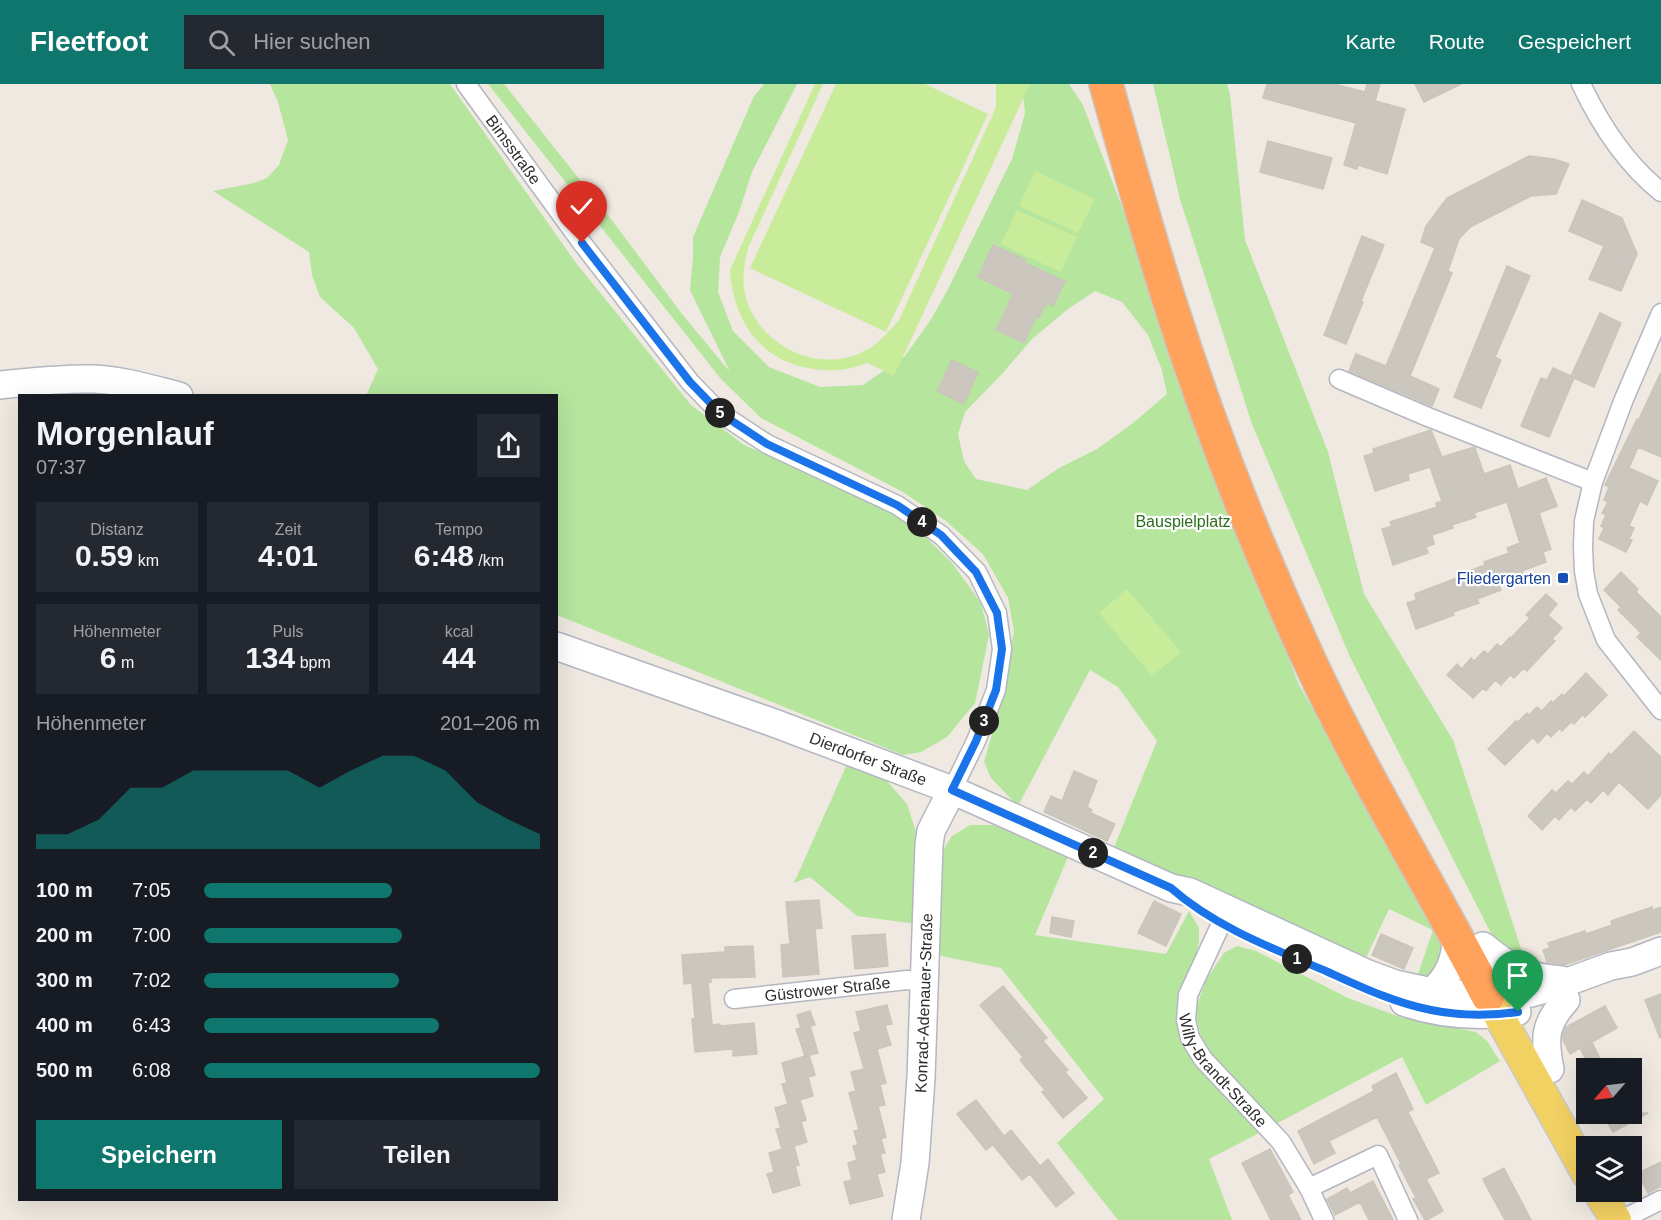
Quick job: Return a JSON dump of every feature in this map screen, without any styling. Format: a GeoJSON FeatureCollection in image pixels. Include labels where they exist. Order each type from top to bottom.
{"type":"FeatureCollection","features":[{"type":"Feature","properties":{"kind":"highway"},"geometry":{"type":"LineString","coordinates":[[1083,84],[1105,126],[1141,207]]}},
{"type":"Feature","properties":{"kind":"highway"},"geometry":{"type":"LineString","coordinates":[[1106,84],[1175,318],[1227,436],[1241,474],[1277,537],[1340,674],[1503,1005]]}},
{"type":"Feature","properties":{"kind":"highway"},"geometry":{"type":"LineString","coordinates":[[1128,84],[1227,436]]}},
{"type":"Feature","properties":{"kind":"main road"},"geometry":{"type":"LineString","coordinates":[[0,385],[94,379],[140,386],[171,394]]}},
{"type":"Feature","properties":{"kind":"main road","name":"Dierdorfer Straße"},"geometry":{"type":"LineString","coordinates":[[558,647],[774,723],[952,790],[1171,888],[1190,892],[1225,916],[1310,965],[1416,1007],[1452,1013],[1503,1005],[1531,993],[1569,990],[1611,966],[1632,963],[1661,951]]}},
{"type":"Feature","properties":{"kind":"main road","name":"Konrad-Adenauer-Straße"},"geometry":{"type":"LineString","coordinates":[[906,1220],[915,1163],[921,1078],[929,845],[931,831],[952,790]]}},
{"type":"Feature","properties":{"kind":"main road","name":"Dierdorfer Straße"},"geometry":{"type":"LineString","coordinates":[[1225,916],[1395,984],[1503,1005]]}},
{"type":"Feature","properties":{"kind":"main road"},"geometry":{"type":"LineString","coordinates":[[1432,992],[1449,972],[1454,957],[1470,941],[1521,973],[1540,977],[1569,990],[1548,1026],[1545,1039],[1550,1069]]}},
{"type":"Feature","properties":{"kind":"main road"},"geometry":{"type":"LineString","coordinates":[[1503,1005],[1550,1069],[1587,1136]]}},
{"type":"Feature","properties":{"kind":"main road"},"geometry":{"type":"LineString","coordinates":[[1503,1005],[1576,1152]]}},
{"type":"Feature","properties":{"kind":"main road"},"geometry":{"type":"LineString","coordinates":[[1610,1202],[1623,1213]]}},
{"type":"Feature","properties":{"kind":"street","name":"Bimsstraße"},"geometry":{"type":"LineString","coordinates":[[466,84],[582,243],[690,382],[720,413],[767,444],[897,505],[941,535],[976,572],[997,613],[1002,649],[996,690],[976,741],[952,790]]}},
{"type":"Feature","properties":{"kind":"street"},"geometry":{"type":"LineString","coordinates":[[1581,84],[1591,105],[1615,142],[1646,179],[1661,192]]}},
{"type":"Feature","properties":{"kind":"street"},"geometry":{"type":"LineString","coordinates":[[1659,324],[1624,399],[1593,482],[1584,529],[1584,571],[1588,594],[1606,640],[1661,710]]}},
{"type":"Feature","properties":{"kind":"street"},"geometry":{"type":"LineString","coordinates":[[1339,380],[1593,482]]}},
{"type":"Feature","properties":{"kind":"street","name":"Willy-Brandt-Straße"},"geometry":{"type":"LineString","coordinates":[[1225,916],[1188,995],[1186,1020],[1190,1038],[1203,1059],[1281,1142],[1309,1188],[1324,1220]]}},
{"type":"Feature","properties":{"kind":"street","name":"Güstrower Straße"},"geometry":{"type":"LineString","coordinates":[[734,999],[907,980],[924,982]]}},
{"type":"Feature","properties":{"kind":"street"},"geometry":{"type":"LineString","coordinates":[[1309,1188],[1378,1155],[1408,1220]]}},
{"type":"Feature","properties":{"kind":"street"},"geometry":{"type":"LineString","coordinates":[[1623,1213],[1661,1200]]}},
{"type":"Feature","properties":{"kind":"green space"},"geometry":{"type":"Polygon","coordinates":[[[270,84],[450,84],[576,263],[691,405],[744,445],[899,511],[952,563],[981,603],[989,635],[975,703],[947,737],[921,752],[903,755],[558,615],[558,394],[367,394],[378,369],[354,328],[320,297],[312,275],[309,252],[213,191],[254,183],[267,178],[279,165],[288,140],[278,102],[270,84]]]}},
{"type":"Feature","properties":{"kind":"green space","name":"Bauspielplatz"},"geometry":{"type":"Polygon","coordinates":[[[488,84],[504,84],[614,223],[682,314],[730,372],[690,290],[693,237],[754,96],[764,84],[797,84],[752,172],[739,212],[720,257],[718,292],[733,331],[769,367],[820,387],[863,385],[905,356],[930,321],[948,289],[1012,159],[1025,113],[1022,84],[1069,84],[1083,105],[1130,228],[1180,382],[1299,685],[1450,943],[1438,970],[1415,983],[1433,930],[1389,909],[1364,962],[1113,850],[1157,741],[1118,687],[1090,670],[1018,806],[991,778],[984,762],[998,713],[1014,631],[1008,598],[983,554],[946,521],[903,492],[761,418],[721,379],[488,84]],[[993,245],[978,277],[1011,292],[1026,261],[993,245]],[[1064,281],[1020,310],[1008,304],[996,330],[1024,343],[1036,317],[1040,317],[1046,303],[1053,306],[1064,281]],[[1095,291],[1068,309],[1032,339],[965,412],[958,434],[964,461],[976,479],[1027,490],[1059,468],[1097,449],[1167,394],[1162,370],[1148,335],[1122,302],[1095,291]],[[952,360],[937,391],[964,403],[978,372],[952,360]]]}},
{"type":"Feature","properties":{"kind":"green space"},"geometry":{"type":"Polygon","coordinates":[[[815,84],[823,84],[748,248],[743,279],[746,298],[754,316],[766,332],[798,354],[817,359],[836,359],[855,355],[873,346],[899,320],[993,114],[996,106],[996,84],[1030,84],[894,376],[868,363],[846,369],[823,370],[795,365],[779,358],[753,336],[744,322],[732,289],[730,270],[815,84]]]}},
{"type":"Feature","properties":{"kind":"green space"},"geometry":{"type":"Polygon","coordinates":[[[836,84],[925,84],[988,114],[886,332],[750,268],[836,84]]]}},
{"type":"Feature","properties":{"kind":"green space"},"geometry":{"type":"Polygon","coordinates":[[[1153,84],[1227,84],[1245,240],[1328,452],[1364,594],[1453,740],[1526,964],[1498,947],[1350,657],[1252,424],[1180,199],[1153,84]]]}},
{"type":"Feature","properties":{"kind":"green space"},"geometry":{"type":"Polygon","coordinates":[[[1035,171],[1095,199],[1078,233],[1019,206],[1035,171]]]}},
{"type":"Feature","properties":{"kind":"green space"},"geometry":{"type":"Polygon","coordinates":[[[1017,210],[1077,237],[1061,272],[1001,244],[1017,210]]]}},
{"type":"Feature","properties":{"kind":"green space"},"geometry":{"type":"Polygon","coordinates":[[[1127,589],[1181,652],[1152,676],[1099,613],[1127,589]]]}},
{"type":"Feature","properties":{"kind":"green space"},"geometry":{"type":"Polygon","coordinates":[[[848,762],[886,780],[907,804],[917,835],[917,924],[857,916],[810,877],[794,883],[848,762]]]}},
{"type":"Feature","properties":{"kind":"green space"},"geometry":{"type":"Polygon","coordinates":[[[970,825],[993,825],[1068,857],[1035,935],[1166,954],[1189,911],[1199,928],[1199,942],[1180,1024],[1188,1053],[1261,1132],[1209,1159],[1232,1220],[1118,1220],[1057,1143],[1104,1099],[1001,968],[936,955],[940,855],[952,836],[970,825]]]}},
{"type":"Feature","properties":{"kind":"green space"},"geometry":{"type":"Polygon","coordinates":[[[1237,946],[1256,951],[1348,998],[1400,1017],[1476,1032],[1487,1041],[1500,1061],[1426,1105],[1402,1057],[1276,1124],[1210,1053],[1201,1037],[1195,1011],[1206,980],[1224,953],[1237,946]]]}},
{"type":"Feature","properties":{"kind":"building"},"geometry":{"type":"Polygon","coordinates":[[[1267,84],[1334,84],[1365,92],[1367,84],[1380,84],[1375,101],[1405,109],[1387,174],[1358,165],[1357,169],[1344,165],[1356,123],[1263,98],[1267,84]]]}},
{"type":"Feature","properties":{"kind":"building"},"geometry":{"type":"Polygon","coordinates":[[[1415,84],[1461,84],[1424,102],[1415,84]]]}},
{"type":"Feature","properties":{"kind":"building"},"geometry":{"type":"Polygon","coordinates":[[[1268,141],[1332,158],[1323,189],[1260,172],[1268,141]]]}},
{"type":"Feature","properties":{"kind":"building"},"geometry":{"type":"Polygon","coordinates":[[[1529,156],[1554,159],[1569,164],[1556,194],[1531,196],[1470,227],[1459,239],[1448,271],[1452,273],[1410,376],[1439,389],[1432,406],[1349,371],[1356,354],[1386,366],[1435,248],[1421,242],[1426,226],[1447,198],[1529,156]]]}},
{"type":"Feature","properties":{"kind":"building"},"geometry":{"type":"Polygon","coordinates":[[[1582,200],[1622,218],[1637,254],[1621,291],[1589,279],[1604,246],[1569,231],[1582,200]]]}},
{"type":"Feature","properties":{"kind":"building"},"geometry":{"type":"Polygon","coordinates":[[[1362,236],[1384,245],[1346,344],[1324,335],[1362,236]]]}},
{"type":"Feature","properties":{"kind":"building"},"geometry":{"type":"Polygon","coordinates":[[[993,245],[1065,281],[1053,306],[1046,303],[1039,318],[1036,317],[1024,343],[996,330],[1013,294],[978,277],[993,245]]]}},
{"type":"Feature","properties":{"kind":"building"},"geometry":{"type":"Polygon","coordinates":[[[1507,266],[1530,276],[1495,357],[1501,360],[1481,408],[1454,397],[1507,266]]]}},
{"type":"Feature","properties":{"kind":"building"},"geometry":{"type":"Polygon","coordinates":[[[1600,313],[1621,323],[1594,387],[1574,378],[1549,437],[1521,426],[1541,378],[1547,380],[1553,368],[1571,376],[1600,313]]]}},
{"type":"Feature","properties":{"kind":"building"},"geometry":{"type":"Polygon","coordinates":[[[952,360],[978,372],[964,404],[937,391],[952,360]]]}},
{"type":"Feature","properties":{"kind":"building"},"geometry":{"type":"Polygon","coordinates":[[[1661,372],[1661,457],[1638,447],[1629,468],[1658,481],[1647,505],[1640,501],[1629,526],[1634,528],[1629,539],[1632,540],[1626,552],[1599,539],[1606,515],[1602,513],[1608,502],[1604,500],[1609,487],[1605,485],[1661,372]]]}},
{"type":"Feature","properties":{"kind":"building"},"geometry":{"type":"Polygon","coordinates":[[[1431,430],[1442,457],[1474,447],[1484,474],[1510,465],[1518,489],[1546,478],[1557,506],[1539,513],[1551,549],[1543,552],[1546,562],[1522,571],[1524,576],[1499,585],[1501,590],[1477,599],[1479,603],[1416,629],[1407,603],[1416,600],[1415,594],[1485,565],[1484,562],[1509,553],[1507,548],[1520,543],[1507,502],[1474,513],[1476,517],[1432,535],[1434,544],[1426,547],[1428,553],[1393,565],[1382,529],[1392,526],[1390,522],[1437,507],[1436,503],[1442,501],[1430,467],[1408,474],[1409,480],[1375,491],[1364,456],[1374,453],[1373,449],[1431,430]]]}},
{"type":"Feature","properties":{"kind":"building"},"geometry":{"type":"Polygon","coordinates":[[[1621,572],[1638,589],[1636,592],[1661,617],[1661,660],[1637,637],[1641,633],[1618,610],[1621,607],[1604,590],[1621,572]]]}},
{"type":"Feature","properties":{"kind":"building"},"geometry":{"type":"Polygon","coordinates":[[[1546,594],[1557,604],[1548,615],[1562,628],[1552,639],[1555,641],[1527,671],[1524,668],[1514,678],[1510,675],[1501,685],[1495,680],[1486,691],[1483,688],[1473,698],[1447,675],[1457,664],[1462,669],[1471,658],[1474,661],[1484,651],[1488,654],[1497,644],[1501,647],[1530,618],[1526,615],[1546,594]]]}},
{"type":"Feature","properties":{"kind":"building"},"geometry":{"type":"Polygon","coordinates":[[[1586,673],[1607,695],[1585,717],[1583,714],[1574,724],[1571,722],[1562,731],[1560,728],[1551,737],[1547,733],[1538,743],[1533,737],[1505,765],[1488,749],[1516,721],[1518,722],[1527,713],[1529,715],[1537,707],[1542,711],[1551,701],[1553,703],[1562,694],[1564,696],[1586,673]]]}},
{"type":"Feature","properties":{"kind":"building"},"geometry":{"type":"Polygon","coordinates":[[[1634,731],[1661,757],[1661,795],[1648,809],[1619,782],[1608,795],[1603,790],[1591,803],[1587,799],[1575,811],[1571,807],[1559,820],[1555,816],[1542,830],[1528,816],[1552,790],[1556,793],[1568,781],[1572,784],[1584,772],[1588,776],[1634,731]]]}},
{"type":"Feature","properties":{"kind":"building"},"geometry":{"type":"Polygon","coordinates":[[[1074,771],[1097,781],[1087,807],[1092,810],[1091,813],[1115,824],[1107,841],[1044,812],[1051,796],[1062,801],[1074,771]]]}},
{"type":"Feature","properties":{"kind":"building"},"geometry":{"type":"Polygon","coordinates":[[[819,900],[822,928],[815,929],[819,974],[783,977],[781,945],[790,944],[786,902],[819,900]]]}},
{"type":"Feature","properties":{"kind":"building"},"geometry":{"type":"Polygon","coordinates":[[[1154,901],[1181,914],[1166,946],[1138,933],[1154,901]]]}},
{"type":"Feature","properties":{"kind":"building"},"geometry":{"type":"Polygon","coordinates":[[[1652,907],[1653,910],[1661,907],[1661,932],[1564,965],[1547,962],[1543,950],[1550,948],[1548,943],[1612,925],[1611,921],[1652,907]]]}},
{"type":"Feature","properties":{"kind":"building"},"geometry":{"type":"Polygon","coordinates":[[[1052,917],[1074,921],[1071,937],[1050,933],[1052,917]]]}},
{"type":"Feature","properties":{"kind":"building"},"geometry":{"type":"Polygon","coordinates":[[[885,934],[888,966],[855,969],[852,936],[885,934]]]}},
{"type":"Feature","properties":{"kind":"building"},"geometry":{"type":"Polygon","coordinates":[[[1381,934],[1413,948],[1404,969],[1372,955],[1381,934]]]}},
{"type":"Feature","properties":{"kind":"building"},"geometry":{"type":"Polygon","coordinates":[[[753,946],[755,977],[711,978],[711,982],[708,982],[712,1025],[754,1023],[757,1054],[733,1056],[733,1049],[695,1052],[692,983],[684,984],[682,955],[725,952],[725,947],[753,946]]]}},
{"type":"Feature","properties":{"kind":"building"},"geometry":{"type":"Polygon","coordinates":[[[1003,986],[1047,1038],[1043,1041],[1068,1070],[1065,1072],[1087,1098],[1063,1118],[1042,1092],[1045,1090],[1020,1060],[1023,1057],[980,1005],[1003,986]]]}},
{"type":"Feature","properties":{"kind":"building"},"geometry":{"type":"Polygon","coordinates":[[[1661,994],[1661,1038],[1660,1038],[1645,1000],[1661,994]]]}},
{"type":"Feature","properties":{"kind":"building"},"geometry":{"type":"Polygon","coordinates":[[[887,1005],[892,1024],[885,1025],[891,1045],[877,1049],[886,1083],[880,1085],[885,1105],[878,1106],[886,1137],[881,1139],[885,1153],[880,1154],[885,1172],[877,1174],[883,1196],[850,1204],[844,1182],[852,1180],[848,1163],[857,1160],[853,1146],[858,1145],[854,1131],[859,1130],[849,1093],[856,1091],[851,1072],[864,1069],[854,1033],[861,1031],[856,1012],[887,1005]]]}},
{"type":"Feature","properties":{"kind":"building"},"geometry":{"type":"Polygon","coordinates":[[[1605,1006],[1617,1028],[1592,1042],[1599,1058],[1585,1058],[1580,1048],[1570,1054],[1563,1040],[1566,1027],[1605,1006]]]}},
{"type":"Feature","properties":{"kind":"building"},"geometry":{"type":"Polygon","coordinates":[[[810,1011],[815,1025],[810,1026],[818,1053],[805,1056],[796,1029],[801,1028],[797,1015],[810,1011]]]}},
{"type":"Feature","properties":{"kind":"building"},"geometry":{"type":"Polygon","coordinates":[[[809,1055],[815,1075],[808,1077],[813,1096],[800,1100],[806,1120],[801,1122],[807,1142],[794,1146],[799,1165],[795,1166],[800,1185],[773,1193],[767,1174],[774,1172],[769,1153],[782,1149],[776,1129],[781,1128],[775,1108],[788,1104],[782,1084],[787,1083],[782,1063],[809,1055]]]}},
{"type":"Feature","properties":{"kind":"building"},"geometry":{"type":"Polygon","coordinates":[[[1396,1073],[1413,1109],[1408,1112],[1439,1173],[1426,1179],[1443,1211],[1427,1220],[1413,1199],[1416,1198],[1377,1117],[1329,1141],[1335,1153],[1314,1164],[1298,1131],[1374,1091],[1372,1086],[1396,1073]]]}},
{"type":"Feature","properties":{"kind":"building"},"geometry":{"type":"Polygon","coordinates":[[[976,1100],[1004,1136],[1011,1130],[1040,1166],[1048,1159],[1074,1193],[1056,1207],[1030,1174],[1022,1180],[993,1145],[986,1150],[957,1114],[976,1100]]]}},
{"type":"Feature","properties":{"kind":"building"},"geometry":{"type":"Polygon","coordinates":[[[1608,1124],[1628,1124],[1613,1132],[1608,1124]]]}},
{"type":"Feature","properties":{"kind":"building"},"geometry":{"type":"Polygon","coordinates":[[[1270,1149],[1293,1192],[1288,1195],[1301,1220],[1271,1220],[1242,1163],[1270,1149]]]}},
{"type":"Feature","properties":{"kind":"building"},"geometry":{"type":"Polygon","coordinates":[[[1661,1162],[1661,1186],[1648,1193],[1642,1181],[1642,1171],[1661,1162]]]}},
{"type":"Feature","properties":{"kind":"building"},"geometry":{"type":"Polygon","coordinates":[[[1504,1168],[1531,1220],[1505,1220],[1488,1189],[1483,1179],[1504,1168]]]}},
{"type":"Feature","properties":{"kind":"building"},"geometry":{"type":"Polygon","coordinates":[[[1373,1181],[1393,1220],[1369,1220],[1360,1202],[1335,1215],[1327,1199],[1347,1188],[1350,1193],[1373,1181]]]}},
{"type":"Feature","properties":{"kind":"place","name":"Fliedergarten"},"geometry":{"type":"Point","coordinates":[1563,578]}},
{"type":"Feature","properties":{"kind":"route"},"geometry":{"type":"LineString","coordinates":[[582,243],[690,382],[720,413],[767,444],[897,505],[941,535],[976,572],[997,613],[1002,649],[996,690],[976,741],[952,790],[1171,888],[1206,915],[1221,923],[1363,987],[1416,1007],[1443,1012],[1483,1015],[1518,1012]]}}]}
